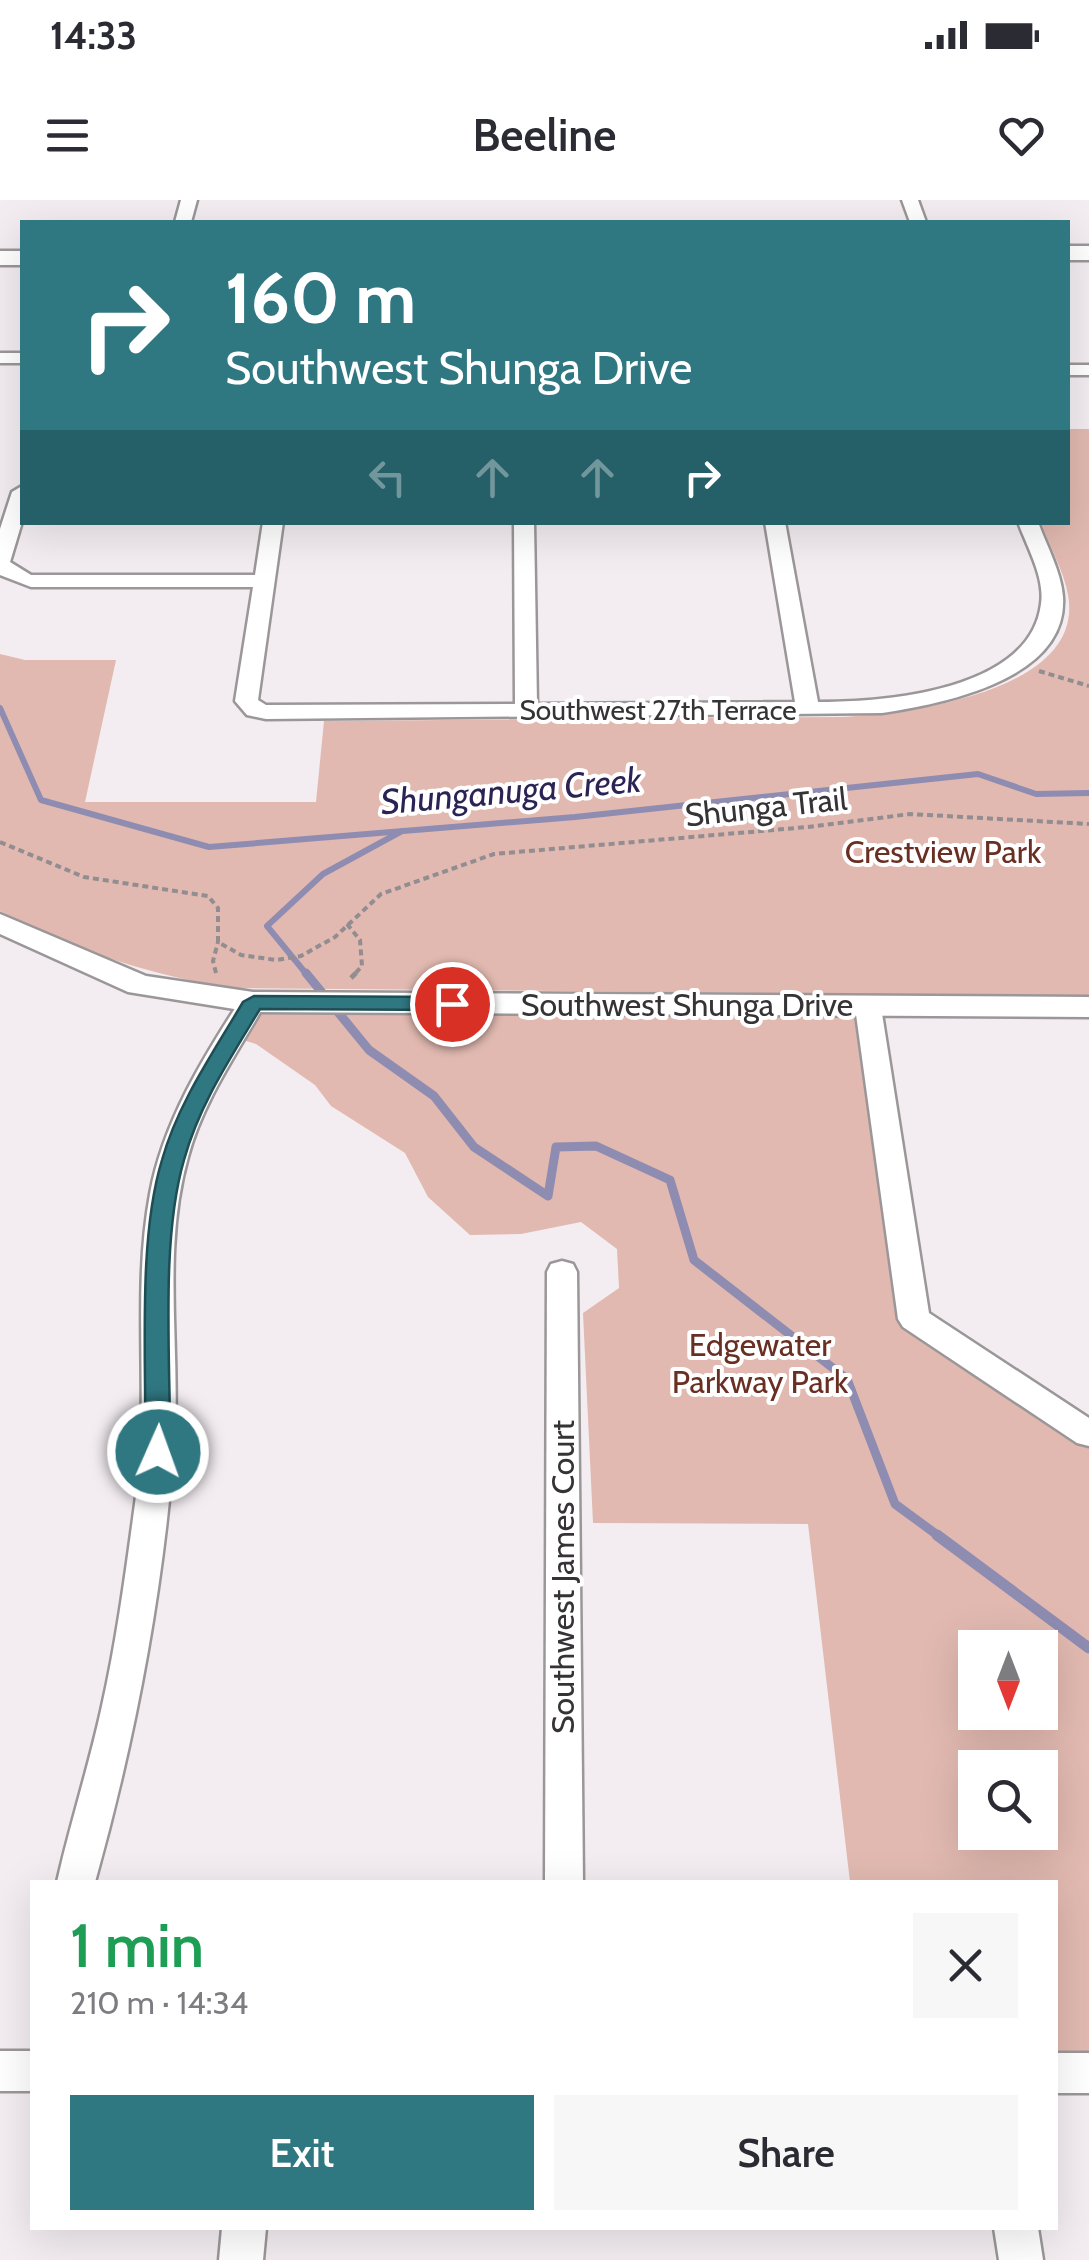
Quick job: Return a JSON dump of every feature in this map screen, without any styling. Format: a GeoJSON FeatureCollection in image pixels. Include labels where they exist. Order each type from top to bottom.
{"type":"FeatureCollection","features":[{"type":"Feature","properties":{"kind":"street"},"geometry":{"type":"LineString","coordinates":[[19,480],[2,566],[31,580],[264,581],[273,525]]}},
{"type":"Feature","properties":{"kind":"street"},"geometry":{"type":"LineString","coordinates":[[524,525],[526,710]]}},
{"type":"Feature","properties":{"kind":"street"},"geometry":{"type":"LineString","coordinates":[[776,525],[808,709]]}},
{"type":"Feature","properties":{"kind":"street","name":"Southwest 27th Terrace"},"geometry":{"type":"LineString","coordinates":[[264,581],[246,701],[250,707],[266,712],[856,709],[921,700],[977,683],[1016,662],[1044,630],[1052,603],[1029,525]]}},
{"type":"Feature","properties":{"kind":"street","name":"Southwest Shunga Drive"},"geometry":{"type":"LineString","coordinates":[[0,923],[139,985],[254,1002],[1089,1006]]}},
{"type":"Feature","properties":{"kind":"street"},"geometry":{"type":"LineString","coordinates":[[77,1880],[115,1733],[150,1516],[158,1452],[160,1236],[165,1190],[192,1108],[254,1002]]}},
{"type":"Feature","properties":{"kind":"street"},"geometry":{"type":"LineString","coordinates":[[868,1006],[914,1319],[1089,1434]]}},
{"type":"Feature","properties":{"kind":"street","name":"Southwest James Court"},"geometry":{"type":"LineString","coordinates":[[562,1272],[564,1880]]}},
{"type":"Feature","properties":{"kind":"street"},"geometry":{"type":"LineString","coordinates":[[0,2072],[30,2072]]}},
{"type":"Feature","properties":{"kind":"street"},"geometry":{"type":"LineString","coordinates":[[1058,2073],[1089,2073]]}},
{"type":"Feature","properties":{"kind":"street"},"geometry":{"type":"LineString","coordinates":[[241,2260],[244,2230]]}},
{"type":"Feature","properties":{"kind":"street"},"geometry":{"type":"LineString","coordinates":[[1016,2230],[1021,2260]]}},
{"type":"Feature","properties":{"kind":"path"},"geometry":{"type":"LineString","coordinates":[[1016,662],[1089,686]]}},
{"type":"Feature","properties":{"kind":"path","name":"Shunga Trail"},"geometry":{"type":"LineString","coordinates":[[218,942],[241,955],[276,960],[301,956],[335,937],[381,894],[494,854],[808,827],[910,814],[1089,824]]}},
{"type":"Feature","properties":{"kind":"path"},"geometry":{"type":"LineString","coordinates":[[0,842],[84,877],[208,896],[218,908],[218,942],[213,962],[218,982]]}},
{"type":"Feature","properties":{"kind":"path"},"geometry":{"type":"LineString","coordinates":[[345,984],[362,966],[360,940],[347,924]]}},
{"type":"Feature","properties":{"kind":"green space","name":"Crestview Park"},"geometry":{"type":"Polygon","coordinates":[[[1070,429],[1089,429],[1089,996],[232,988],[113,959],[0,911],[0,654],[25,660],[116,660],[85,802],[316,802],[324,721],[840,717],[905,710],[984,692],[1020,676],[1049,655],[1066,628],[1068,595],[1042,525],[1070,525],[1070,429]]]}},
{"type":"Feature","properties":{"kind":"green space","name":"Edgewater Parkway Park"},"geometry":{"type":"Polygon","coordinates":[[[253,1002],[868,1007],[914,1319],[1089,1434],[1089,2073],[1058,2073],[1058,1880],[850,1880],[808,1524],[593,1523],[583,1313],[619,1288],[617,1249],[581,1222],[521,1234],[470,1235],[428,1197],[405,1153],[331,1106],[315,1085],[256,1044],[233,1037],[253,1002]]]}},
{"type":"Feature","properties":{"kind":"waterway","name":"Shunganuga Creek"},"geometry":{"type":"LineString","coordinates":[[0,708],[41,800],[209,847],[402,831]]}},
{"type":"Feature","properties":{"kind":"waterway","name":"Shunganuga Creek"},"geometry":{"type":"LineString","coordinates":[[402,831],[978,774],[1036,794],[1089,793]]}},
{"type":"Feature","properties":{"kind":"waterway"},"geometry":{"type":"LineString","coordinates":[[308,976],[267,926],[323,874],[402,831]]}},
{"type":"Feature","properties":{"kind":"waterway"},"geometry":{"type":"LineString","coordinates":[[306,973],[369,1050],[434,1096],[474,1147],[548,1196],[556,1147],[596,1146],[670,1180],[694,1260],[847,1379],[895,1504],[940,1537]]}},
{"type":"Feature","properties":{"kind":"waterway"},"geometry":{"type":"LineString","coordinates":[[937,1535],[1089,1648]]}},
{"type":"Feature","properties":{"kind":"route"},"geometry":{"type":"LineString","coordinates":[[158,1452],[160,1236],[165,1190],[186,1120],[254,1002],[452,1004]]}}]}
